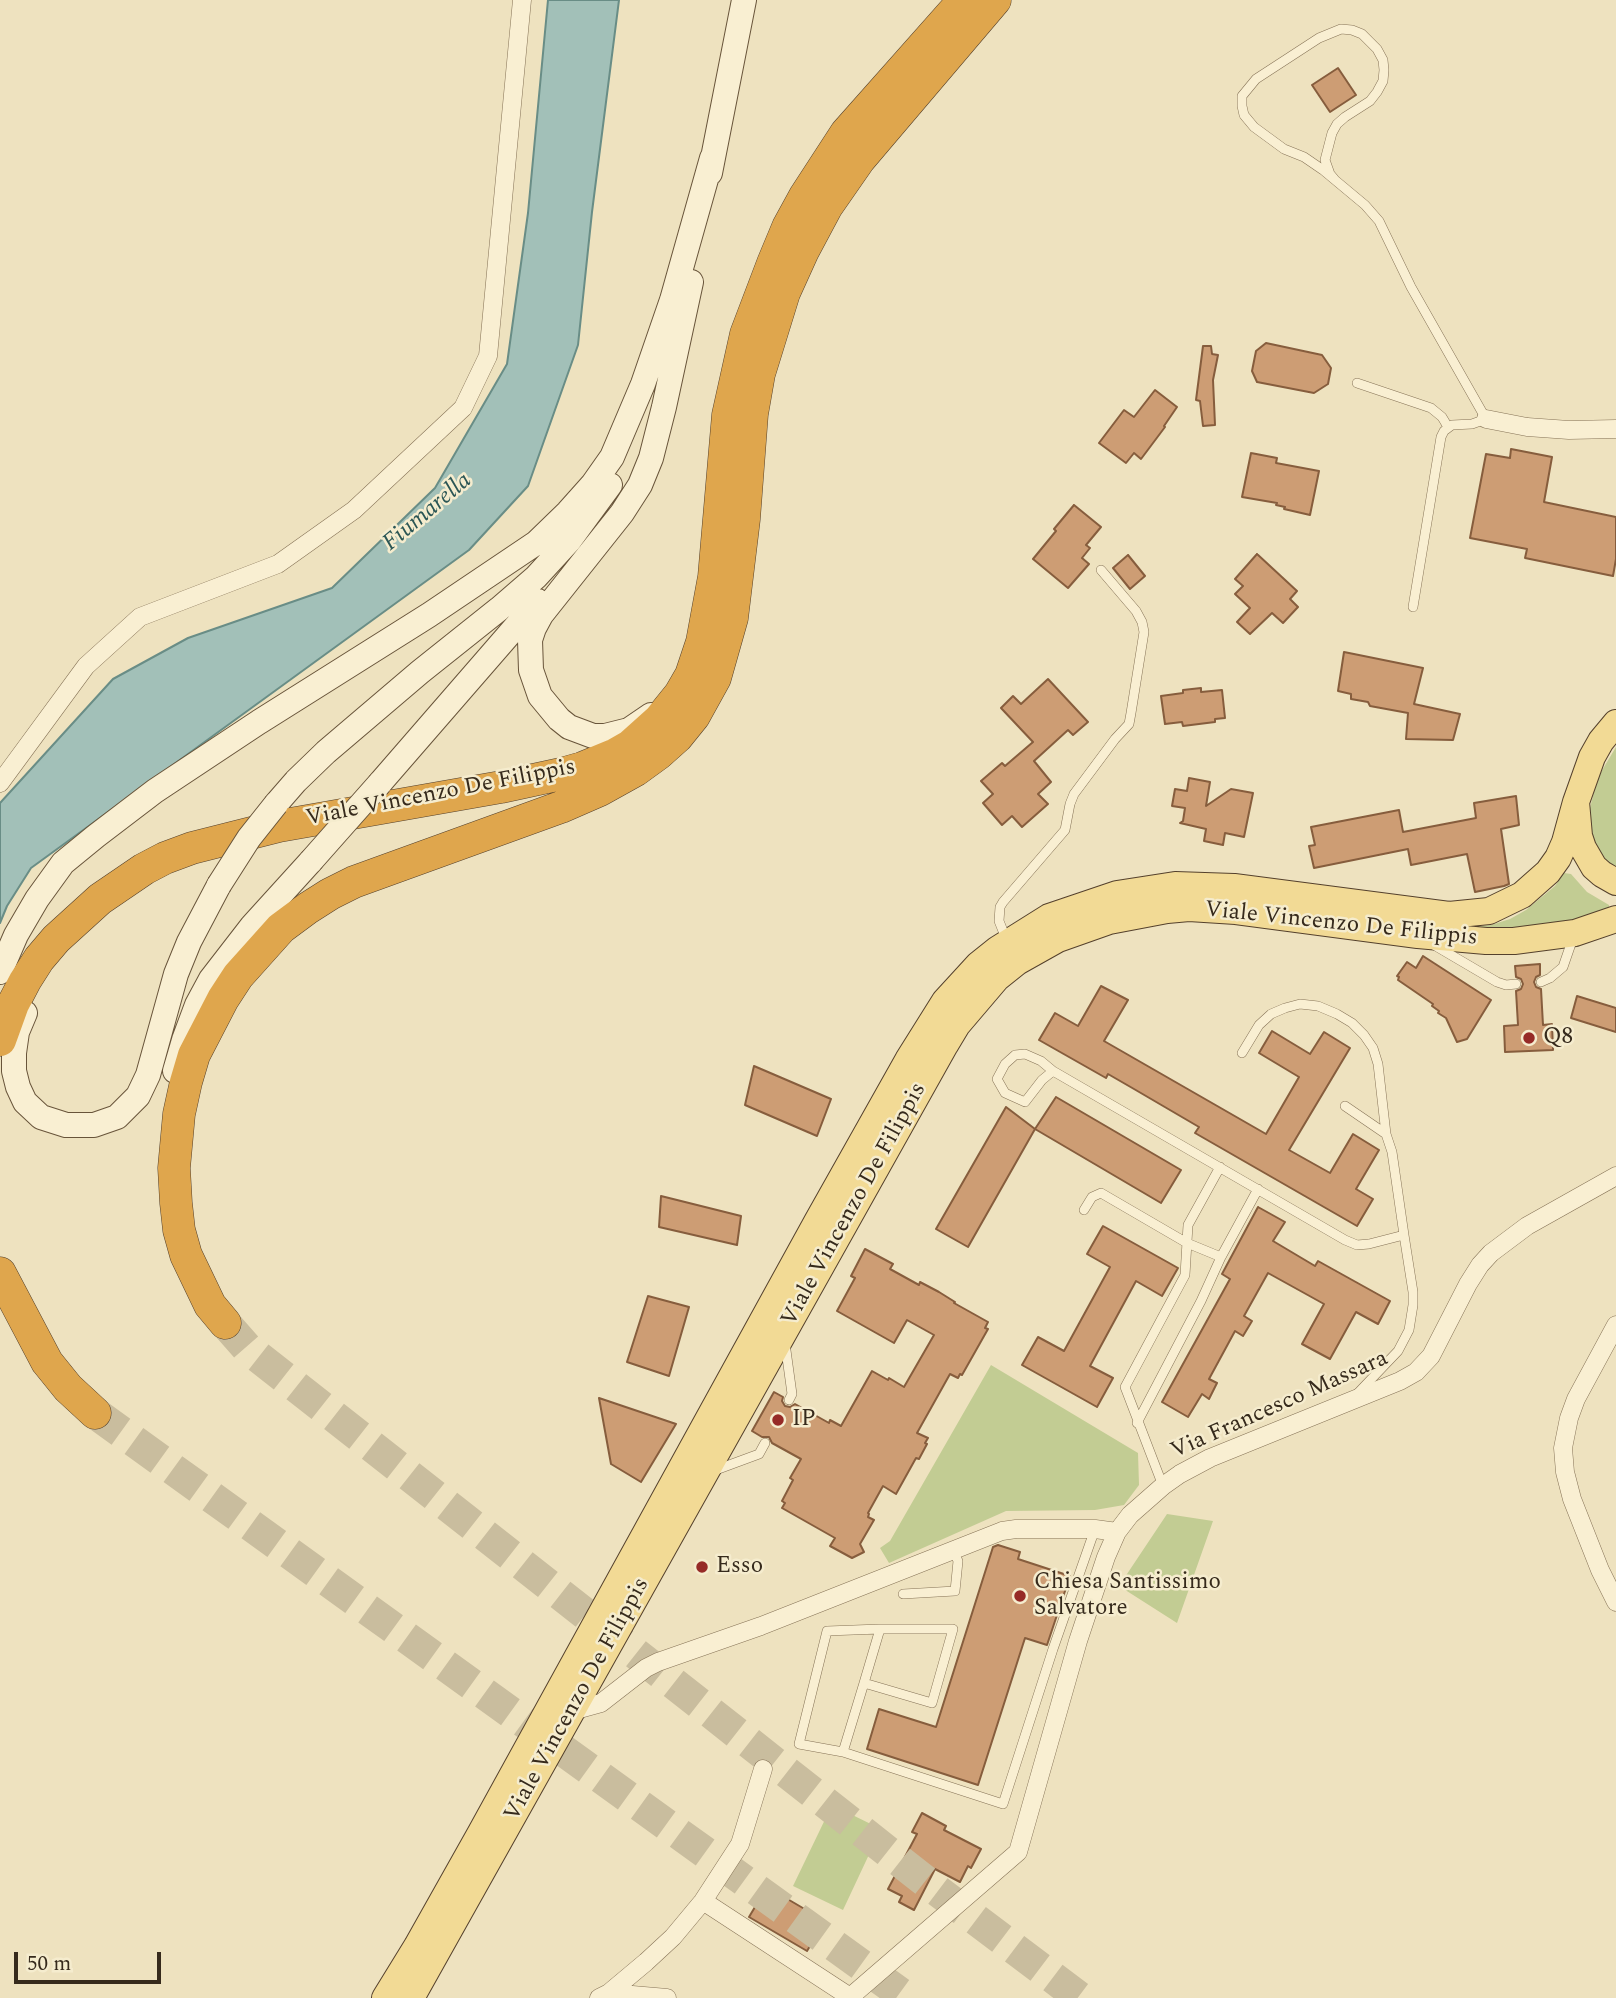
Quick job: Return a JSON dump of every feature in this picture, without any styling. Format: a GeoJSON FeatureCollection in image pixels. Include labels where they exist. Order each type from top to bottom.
{"type":"FeatureCollection","features":[{"type":"Feature","properties":{"kind":"highway","name":"Viale Vincenzo De Filippis"},"geometry":{"type":"LineString","coordinates":[[0,1040],[24,981],[56,939],[100,899],[165,858],[192,848],[279,826],[561,774],[599,761],[630,746],[659,720],[680,694],[720,615],[715,577],[728,415],[746,334],[772,263],[805,197],[846,133],[964,0]]}},
{"type":"Feature","properties":{"kind":"highway","name":"Viale Vincenzo De Filippis"},"geometry":{"type":"LineString","coordinates":[[217,1314],[196,1279],[186,1255],[179,1230],[174,1168],[178,1114],[194,1055],[213,1016],[238,976],[281,928],[330,894],[354,882],[585,797],[618,781],[658,754],[677,737],[694,716],[715,678],[720,615],[744,519],[747,455],[759,374],[784,293],[827,206],[859,160],[995,0]]}},
{"type":"Feature","properties":{"kind":"highway"},"geometry":{"type":"LineString","coordinates":[[0,1273],[47,1362],[68,1388],[95,1413]]}},
{"type":"Feature","properties":{"kind":"main road"},"geometry":{"type":"LineString","coordinates":[[720,615],[676,685],[654,713],[629,730],[605,736],[581,733],[559,719],[540,696],[534,682],[529,655],[534,628],[541,615],[622,513],[640,485],[651,458],[686,310],[712,158],[744,0]]}},
{"type":"Feature","properties":{"kind":"main road"},"geometry":{"type":"LineString","coordinates":[[0,972],[16,935],[63,863],[155,790],[536,543],[593,484],[612,457],[643,384],[672,300],[712,158]]}},
{"type":"Feature","properties":{"kind":"main road"},"geometry":{"type":"LineString","coordinates":[[672,300],[663,359],[641,427],[610,483],[569,541],[522,590],[420,671],[326,752],[296,780],[249,838],[219,885],[189,942],[176,974],[148,1074],[138,1096],[117,1117],[94,1125],[66,1125],[41,1117],[25,1102],[14,1071],[14,1052],[22,1017],[53,964],[86,929],[118,903],[174,869],[219,855],[364,823],[562,789],[612,772],[643,752],[679,718],[710,668],[720,615]]}},
{"type":"Feature","properties":{"kind":"main road"},"geometry":{"type":"LineString","coordinates":[[217,1314],[194,1281],[182,1257],[172,1231],[166,1201],[165,1141],[169,1104],[184,1040],[197,1005],[211,979],[252,926],[552,585],[595,530],[643,454],[664,407]]}},
{"type":"Feature","properties":{"kind":"main road","name":"Viale Vincenzo De Filippis"},"geometry":{"type":"LineString","coordinates":[[384,1998],[425,1954],[908,1060],[945,1001],[978,965],[1008,942],[1049,917],[1094,900],[1146,888],[1175,885],[1234,887],[1449,915],[1489,912],[1522,895],[1548,872],[1558,858],[1592,757],[1616,723]]}},
{"type":"Feature","properties":{"kind":"main road","name":"Viale Vincenzo De Filippis"},"geometry":{"type":"LineString","coordinates":[[1576,802],[1583,848],[1594,867],[1616,882]]}},
{"type":"Feature","properties":{"kind":"main road","name":"Viale Vincenzo De Filippis"},"geometry":{"type":"LineString","coordinates":[[394,1998],[425,1954],[572,1711],[957,1025],[997,978],[1017,962],[1058,939],[1108,921],[1156,911],[1189,908],[1236,911],[1486,942],[1575,933],[1616,919]]}},
{"type":"Feature","properties":{"kind":"main road"},"geometry":{"type":"LineString","coordinates":[[0,1300],[23,1335],[47,1362]]}},
{"type":"Feature","properties":{"kind":"main road"},"geometry":{"type":"LineString","coordinates":[[413,1998],[425,1954]]}},
{"type":"Feature","properties":{"kind":"street"},"geometry":{"type":"LineString","coordinates":[[0,783],[86,666],[140,617],[278,564],[355,510],[463,408],[488,356],[522,0]]}},
{"type":"Feature","properties":{"kind":"street"},"geometry":{"type":"LineString","coordinates":[[1486,419],[1527,427],[1616,429]]}},
{"type":"Feature","properties":{"kind":"street","name":"Via Francesco Massara"},"geometry":{"type":"LineString","coordinates":[[849,1998],[1018,1852],[1078,1641],[1106,1557],[1117,1532],[1130,1515],[1163,1486],[1210,1458],[1400,1381],[1432,1356],[1468,1284],[1491,1253],[1527,1226],[1616,1176]]}},
{"type":"Feature","properties":{"kind":"street"},"geometry":{"type":"LineString","coordinates":[[1616,1325],[1576,1399],[1563,1448],[1565,1472],[1572,1499],[1600,1570],[1616,1602]]}},
{"type":"Feature","properties":{"kind":"street"},"geometry":{"type":"LineString","coordinates":[[572,1711],[601,1703],[646,1668],[658,1662],[761,1626],[987,1536],[1009,1530],[1095,1529],[1117,1532]]}},
{"type":"Feature","properties":{"kind":"street"},"geometry":{"type":"LineString","coordinates":[[604,1995],[673,1937],[703,1901],[740,1844],[763,1769]]}},
{"type":"Feature","properties":{"kind":"street"},"geometry":{"type":"LineString","coordinates":[[703,1901],[849,1998]]}},
{"type":"Feature","properties":{"kind":"street"},"geometry":{"type":"LineString","coordinates":[[604,1995],[667,1998]]}},
{"type":"Feature","properties":{"kind":"lane"},"geometry":{"type":"LineString","coordinates":[[1335,180],[1325,160],[1332,133],[1345,117],[1370,101],[1383,81],[1384,70],[1377,49],[1362,34],[1341,29],[1319,38],[1256,79],[1242,96],[1244,115],[1254,127],[1284,149],[1323,170],[1380,221],[1411,287],[1486,419],[1448,427],[1441,437],[1413,607]]}},
{"type":"Feature","properties":{"kind":"lane"},"geometry":{"type":"LineString","coordinates":[[1357,383],[1431,408],[1442,417],[1448,427]]}},
{"type":"Feature","properties":{"kind":"lane"},"geometry":{"type":"LineString","coordinates":[[1008,942],[999,921],[1000,907],[1065,830],[1071,799],[1115,738],[1129,724],[1144,632],[1136,611],[1101,570]]}},
{"type":"Feature","properties":{"kind":"lane"},"geometry":{"type":"LineString","coordinates":[[1541,982],[1563,967],[1575,933]]}},
{"type":"Feature","properties":{"kind":"lane"},"geometry":{"type":"LineString","coordinates":[[1418,935],[1497,982],[1516,984]]}},
{"type":"Feature","properties":{"kind":"lane"},"geometry":{"type":"LineString","coordinates":[[1242,1053],[1259,1025],[1271,1014],[1300,1004],[1318,1006],[1352,1023],[1373,1048],[1378,1064],[1386,1134],[1392,1152],[1413,1305],[1409,1330],[1398,1351],[1349,1402]]}},
{"type":"Feature","properties":{"kind":"lane"},"geometry":{"type":"LineString","coordinates":[[1053,1070],[1025,1102],[1004,1093],[998,1079],[1005,1064],[1015,1055],[1025,1054],[1041,1061],[1345,1240],[1357,1245],[1369,1244],[1404,1235]]}},
{"type":"Feature","properties":{"kind":"lane"},"geometry":{"type":"LineString","coordinates":[[1345,1106],[1386,1134]]}},
{"type":"Feature","properties":{"kind":"lane"},"geometry":{"type":"LineString","coordinates":[[1163,1486],[1125,1387],[1185,1275],[1188,1225],[1220,1167]]}},
{"type":"Feature","properties":{"kind":"lane"},"geometry":{"type":"LineString","coordinates":[[1138,1423],[1258,1189]]}},
{"type":"Feature","properties":{"kind":"lane"},"geometry":{"type":"LineString","coordinates":[[1084,1210],[1093,1196],[1101,1194],[1187,1243],[1221,1257]]}},
{"type":"Feature","properties":{"kind":"lane"},"geometry":{"type":"LineString","coordinates":[[783,1334],[792,1394],[789,1400]]}},
{"type":"Feature","properties":{"kind":"lane"},"geometry":{"type":"LineString","coordinates":[[705,1474],[759,1454],[765,1444]]}},
{"type":"Feature","properties":{"kind":"lane"},"geometry":{"type":"LineString","coordinates":[[864,1683],[932,1703],[953,1629],[827,1630],[799,1744],[843,1752],[1003,1804],[1095,1529]]}},
{"type":"Feature","properties":{"kind":"lane"},"geometry":{"type":"LineString","coordinates":[[903,1594],[955,1591],[958,1561],[953,1550]]}},
{"type":"Feature","properties":{"kind":"lane"},"geometry":{"type":"LineString","coordinates":[[843,1752],[880,1629]]}},
{"type":"Feature","properties":{"kind":"green space"},"geometry":{"type":"Polygon","coordinates":[[[1616,747],[1616,872],[1601,860],[1590,829],[1589,812],[1601,772],[1616,747]]]}},
{"type":"Feature","properties":{"kind":"green space"},"geometry":{"type":"Polygon","coordinates":[[[1564,873],[1571,874],[1587,892],[1609,905],[1609,911],[1531,929],[1477,930],[1477,926],[1510,919],[1526,910],[1555,886],[1564,873]]]}},
{"type":"Feature","properties":{"kind":"green space"},"geometry":{"type":"Polygon","coordinates":[[[991,1365],[1138,1453],[1139,1485],[1124,1505],[1095,1510],[1006,1511],[889,1563],[880,1548],[890,1541],[991,1365]]]}},
{"type":"Feature","properties":{"kind":"green space"},"geometry":{"type":"Polygon","coordinates":[[[1167,1514],[1213,1521],[1177,1623],[1119,1586],[1167,1514]]]}},
{"type":"Feature","properties":{"kind":"green space"},"geometry":{"type":"Polygon","coordinates":[[[832,1805],[881,1829],[843,1910],[793,1886],[832,1805]]]}},
{"type":"Feature","properties":{"kind":"water","name":"Fiumarella"},"geometry":{"type":"Polygon","coordinates":[[[548,0],[619,0],[578,345],[528,486],[469,550],[31,868],[7,906],[0,923],[0,803],[113,679],[188,638],[332,588],[435,488],[507,364],[528,213],[548,0]]]}},
{"type":"Feature","properties":{"kind":"building"},"geometry":{"type":"Polygon","coordinates":[[[1338,68],[1356,95],[1330,112],[1312,85],[1338,68]]]}},
{"type":"Feature","properties":{"kind":"building"},"geometry":{"type":"Polygon","coordinates":[[[1266,343],[1322,355],[1331,368],[1328,384],[1314,393],[1257,382],[1252,371],[1256,351],[1266,343]]]}},
{"type":"Feature","properties":{"kind":"building"},"geometry":{"type":"Polygon","coordinates":[[[1203,346],[1211,346],[1212,354],[1218,355],[1213,380],[1215,425],[1203,426],[1200,401],[1196,400],[1203,346]]]}},
{"type":"Feature","properties":{"kind":"building"},"geometry":{"type":"Polygon","coordinates":[[[1155,390],[1177,407],[1141,459],[1134,453],[1126,463],[1099,443],[1124,410],[1134,417],[1155,390]]]}},
{"type":"Feature","properties":{"kind":"building"},"geometry":{"type":"Polygon","coordinates":[[[1511,449],[1552,457],[1544,502],[1616,517],[1616,559],[1613,576],[1525,558],[1527,549],[1470,538],[1486,454],[1510,458],[1511,449]]]}},
{"type":"Feature","properties":{"kind":"building"},"geometry":{"type":"Polygon","coordinates":[[[1251,453],[1277,458],[1276,463],[1319,471],[1310,515],[1284,509],[1285,507],[1276,505],[1277,503],[1242,497],[1251,453]]]}},
{"type":"Feature","properties":{"kind":"building"},"geometry":{"type":"Polygon","coordinates":[[[1074,505],[1101,527],[1086,545],[1090,548],[1082,558],[1089,564],[1068,588],[1033,559],[1074,505]]]}},
{"type":"Feature","properties":{"kind":"building"},"geometry":{"type":"Polygon","coordinates":[[[1257,554],[1297,591],[1290,599],[1298,607],[1283,623],[1272,613],[1250,634],[1237,622],[1250,608],[1235,594],[1243,586],[1235,579],[1257,554]]]}},
{"type":"Feature","properties":{"kind":"building"},"geometry":{"type":"Polygon","coordinates":[[[1128,555],[1145,576],[1130,589],[1113,568],[1128,555]]]}},
{"type":"Feature","properties":{"kind":"building"},"geometry":{"type":"Polygon","coordinates":[[[1344,652],[1423,668],[1414,704],[1460,714],[1453,740],[1406,739],[1408,713],[1370,706],[1368,702],[1351,699],[1351,694],[1338,691],[1344,652]]]}},
{"type":"Feature","properties":{"kind":"building"},"geometry":{"type":"Polygon","coordinates":[[[1048,679],[1088,722],[1073,735],[1068,730],[1034,761],[1051,782],[1038,794],[1048,804],[1022,827],[1012,816],[1002,825],[983,803],[993,794],[981,781],[1002,763],[1005,766],[1033,742],[1001,708],[1013,696],[1021,704],[1048,679]]]}},
{"type":"Feature","properties":{"kind":"building"},"geometry":{"type":"Polygon","coordinates":[[[1201,688],[1201,692],[1222,690],[1225,718],[1183,726],[1182,722],[1165,724],[1161,696],[1201,688]]]}},
{"type":"Feature","properties":{"kind":"building"},"geometry":{"type":"Polygon","coordinates":[[[1189,778],[1210,782],[1206,806],[1231,789],[1253,793],[1244,837],[1225,833],[1223,845],[1204,841],[1206,829],[1180,823],[1183,821],[1185,808],[1172,806],[1175,789],[1187,791],[1189,778]]]}},
{"type":"Feature","properties":{"kind":"building"},"geometry":{"type":"Polygon","coordinates":[[[1516,796],[1519,825],[1501,829],[1509,884],[1504,886],[1475,892],[1467,854],[1411,865],[1408,849],[1314,868],[1309,846],[1315,845],[1311,827],[1399,810],[1403,832],[1476,818],[1474,803],[1516,796]]]}},
{"type":"Feature","properties":{"kind":"building"},"geometry":{"type":"Polygon","coordinates":[[[1423,956],[1491,1000],[1467,1039],[1457,1042],[1446,1018],[1438,1013],[1433,1004],[1398,980],[1397,976],[1407,962],[1416,968],[1423,956]]]}},
{"type":"Feature","properties":{"kind":"building"},"geometry":{"type":"Polygon","coordinates":[[[1540,964],[1540,975],[1534,982],[1536,987],[1541,989],[1543,1025],[1552,1024],[1553,1050],[1505,1052],[1504,1026],[1518,1025],[1516,991],[1521,989],[1523,984],[1521,979],[1516,977],[1515,966],[1540,964]]]}},
{"type":"Feature","properties":{"kind":"building"},"geometry":{"type":"Polygon","coordinates":[[[1101,986],[1128,1000],[1104,1041],[1266,1134],[1299,1077],[1259,1053],[1272,1031],[1310,1054],[1324,1032],[1350,1048],[1289,1150],[1330,1173],[1353,1134],[1379,1150],[1356,1189],[1373,1199],[1357,1226],[1195,1133],[1199,1127],[1108,1074],[1106,1078],[1039,1040],[1055,1013],[1078,1026],[1101,986]]]}},
{"type":"Feature","properties":{"kind":"building"},"geometry":{"type":"Polygon","coordinates":[[[1577,996],[1616,1008],[1616,1032],[1571,1018],[1577,996]]]}},
{"type":"Feature","properties":{"kind":"building"},"geometry":{"type":"Polygon","coordinates":[[[754,1066],[831,1099],[817,1136],[745,1105],[754,1066]]]}},
{"type":"Feature","properties":{"kind":"building"},"geometry":{"type":"Polygon","coordinates":[[[1056,1097],[1181,1170],[1161,1203],[1035,1129],[1056,1097]]]}},
{"type":"Feature","properties":{"kind":"building"},"geometry":{"type":"Polygon","coordinates":[[[1006,1107],[1035,1129],[968,1247],[936,1229],[1006,1107]]]}},
{"type":"Feature","properties":{"kind":"building"},"geometry":{"type":"Polygon","coordinates":[[[661,1196],[741,1216],[737,1245],[659,1227],[661,1196]]]}},
{"type":"Feature","properties":{"kind":"building"},"geometry":{"type":"Polygon","coordinates":[[[1258,1207],[1285,1222],[1273,1241],[1315,1266],[1318,1261],[1390,1301],[1378,1324],[1356,1312],[1330,1359],[1302,1344],[1324,1304],[1268,1273],[1244,1316],[1252,1321],[1243,1336],[1235,1331],[1209,1379],[1217,1383],[1209,1399],[1202,1394],[1188,1417],[1162,1402],[1230,1279],[1222,1274],[1258,1207]]]}},
{"type":"Feature","properties":{"kind":"building"},"geometry":{"type":"Polygon","coordinates":[[[1103,1226],[1178,1268],[1162,1296],[1136,1281],[1090,1366],[1113,1378],[1097,1407],[1022,1365],[1038,1337],[1064,1351],[1110,1267],[1087,1254],[1103,1226]]]}},
{"type":"Feature","properties":{"kind":"building"},"geometry":{"type":"Polygon","coordinates":[[[865,1249],[893,1264],[890,1269],[919,1285],[920,1282],[939,1292],[988,1322],[985,1328],[988,1329],[962,1375],[958,1378],[950,1374],[917,1433],[928,1438],[925,1443],[927,1444],[896,1494],[883,1486],[868,1513],[868,1517],[874,1520],[860,1544],[864,1552],[852,1558],[830,1546],[835,1538],[782,1508],[785,1503],[782,1501],[793,1480],[790,1478],[801,1459],[772,1443],[769,1437],[762,1437],[752,1431],[774,1392],[783,1397],[785,1406],[795,1404],[829,1423],[830,1420],[841,1426],[872,1371],[904,1387],[934,1335],[907,1320],[894,1343],[837,1311],[855,1278],[851,1276],[865,1249]]]}},
{"type":"Feature","properties":{"kind":"building"},"geometry":{"type":"Polygon","coordinates":[[[648,1296],[689,1307],[669,1376],[627,1362],[648,1296]]]}},
{"type":"Feature","properties":{"kind":"building"},"geometry":{"type":"Polygon","coordinates":[[[599,1398],[676,1424],[641,1482],[611,1464],[599,1398]]]}},
{"type":"Feature","properties":{"kind":"building"},"geometry":{"type":"Polygon","coordinates":[[[998,1545],[1020,1552],[1018,1559],[1070,1576],[1047,1645],[1025,1638],[978,1785],[867,1749],[879,1709],[936,1727],[993,1547],[998,1545]]]}},
{"type":"Feature","properties":{"kind":"building"},"geometry":{"type":"Polygon","coordinates":[[[922,1813],[946,1826],[944,1830],[981,1849],[960,1882],[935,1869],[914,1910],[899,1902],[902,1896],[888,1889],[917,1834],[912,1832],[922,1813]]]}},
{"type":"Feature","properties":{"kind":"building"},"geometry":{"type":"Polygon","coordinates":[[[767,1887],[825,1921],[807,1951],[749,1917],[767,1887]]]}},
{"type":"Feature","properties":{"kind":"tunnel"},"geometry":{"type":"LineString","coordinates":[[225,1323],[247,1348],[934,1888],[1080,1998]]}},
{"type":"Feature","properties":{"kind":"tunnel"},"geometry":{"type":"LineString","coordinates":[[95,1413],[907,1998]]}},
{"type":"Feature","properties":{"kind":"place","name":"Q8"},"geometry":{"type":"Point","coordinates":[1529,1038]}},
{"type":"Feature","properties":{"kind":"place","name":"IP"},"geometry":{"type":"Point","coordinates":[778,1420]}},
{"type":"Feature","properties":{"kind":"place","name":"Esso"},"geometry":{"type":"Point","coordinates":[702,1567]}},
{"type":"Feature","properties":{"kind":"place","name":"Chiesa Santissimo Salvatore"},"geometry":{"type":"Point","coordinates":[1020,1596]}}]}
